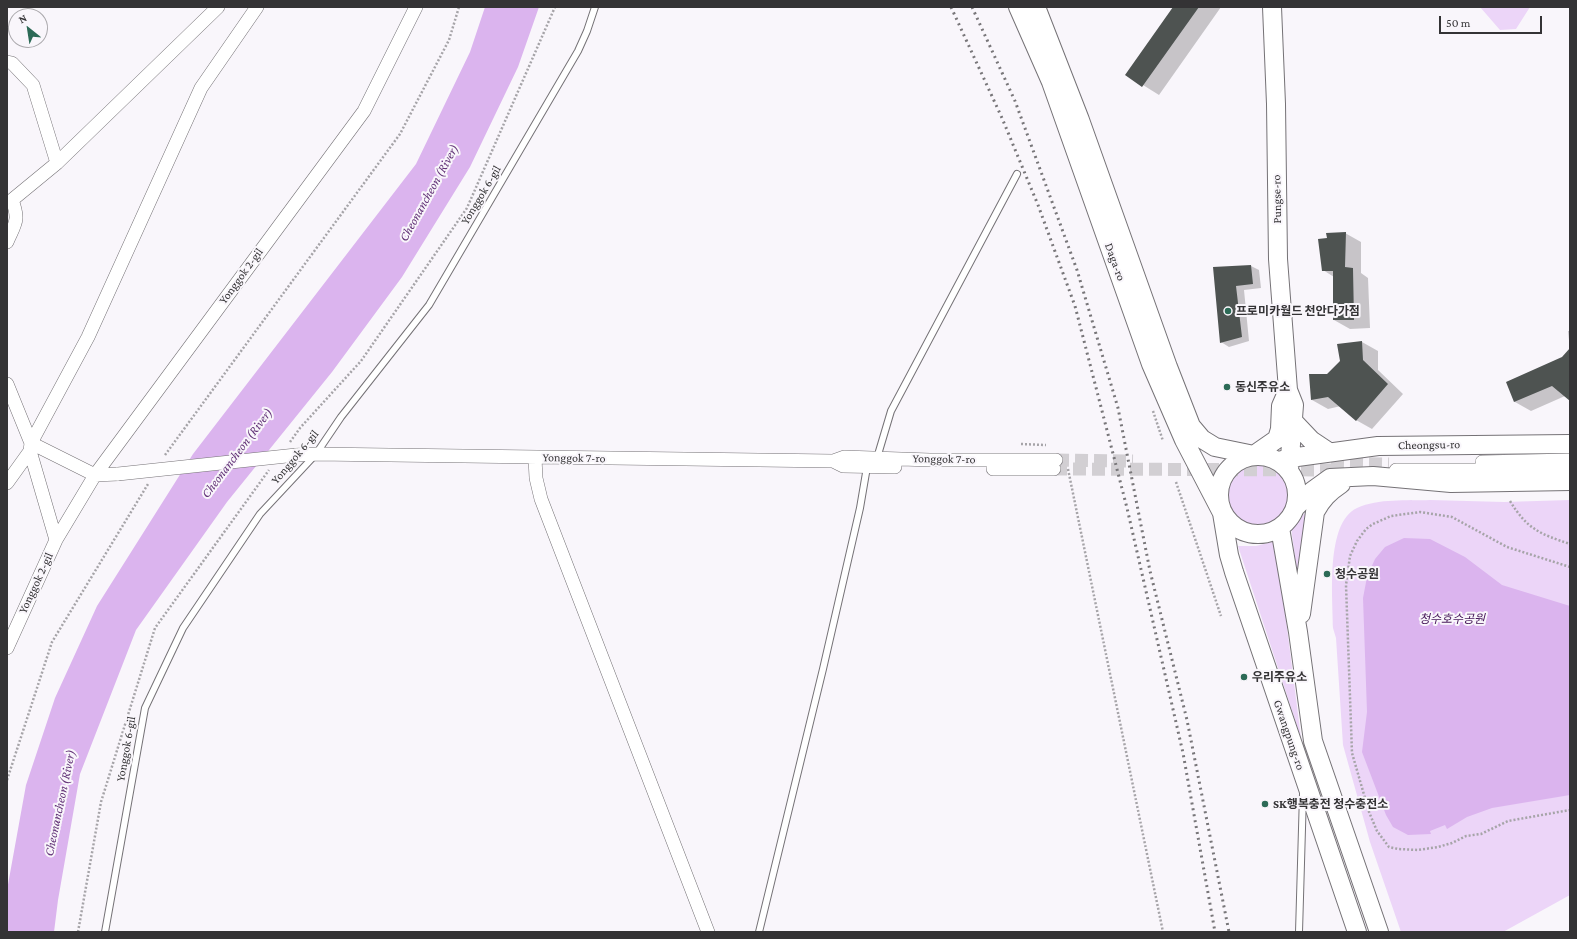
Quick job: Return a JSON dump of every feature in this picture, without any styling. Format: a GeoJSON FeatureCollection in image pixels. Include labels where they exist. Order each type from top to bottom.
{"type":"FeatureCollection","features":[{"type":"Feature","properties":{"kind":"street"},"geometry":{"type":"LineString","coordinates":[[7,242],[17,224],[17,213],[12,200],[57,163],[218,7]]}},
{"type":"Feature","properties":{"kind":"street"},"geometry":{"type":"LineString","coordinates":[[7,482],[30,447],[88,337],[201,88],[257,7]]}},
{"type":"Feature","properties":{"kind":"street","name":"Yonggok 2-gil"},"geometry":{"type":"LineString","coordinates":[[7,648],[56,540],[95,475],[364,110],[416,7]]}},
{"type":"Feature","properties":{"kind":"street","name":"Daga-ro"},"geometry":{"type":"LineString","coordinates":[[1018,7],[1051,82],[1151,364],[1184,440],[1222,513]]}},
{"type":"Feature","properties":{"kind":"street","name":"Daga-ro"},"geometry":{"type":"LineString","coordinates":[[1036,7],[1080,120],[1168,367],[1191,426],[1202,438],[1215,448],[1254,455]]}},
{"type":"Feature","properties":{"kind":"street","name":"Pungse-ro"},"geometry":{"type":"LineString","coordinates":[[1272,7],[1276,104],[1278,259],[1288,390],[1294,405],[1286,463]]}},
{"type":"Feature","properties":{"kind":"street"},"geometry":{"type":"LineString","coordinates":[[7,62],[12,63],[33,85],[57,163]]}},
{"type":"Feature","properties":{"kind":"street","name":"Yonggok 2-gil"},"geometry":{"type":"LineString","coordinates":[[7,384],[30,447],[56,540]]}},
{"type":"Feature","properties":{"kind":"street","name":"Pungse-ro"},"geometry":{"type":"LineString","coordinates":[[1254,455],[1277,438],[1280,428],[1280,406],[1288,390]]}},
{"type":"Feature","properties":{"kind":"street"},"geometry":{"type":"LineString","coordinates":[[1293,421],[1311,440],[1329,452]]}},
{"type":"Feature","properties":{"kind":"street"},"geometry":{"type":"LineString","coordinates":[[1184,440],[1234,572]]}},
{"type":"Feature","properties":{"kind":"street","name":"Cheongsu-ro"},"geometry":{"type":"LineString","coordinates":[[1286,463],[1329,452],[1378,446],[1570,444]]}},
{"type":"Feature","properties":{"kind":"street"},"geometry":{"type":"LineString","coordinates":[[1378,446],[1362,459],[1361,468],[1364,472],[1570,460]]}},
{"type":"Feature","properties":{"kind":"street"},"geometry":{"type":"LineString","coordinates":[[30,447],[95,475]]}},
{"type":"Feature","properties":{"kind":"street","name":"Yonggok 7-ro"},"geometry":{"type":"LineString","coordinates":[[95,475],[316,454],[833,461],[844,456],[1059,464]]}},
{"type":"Feature","properties":{"kind":"street"},"geometry":{"type":"LineString","coordinates":[[1254,455],[1267,456],[1286,463],[1295,481],[1298,494],[1296,507],[1290,519],[1280,528],[1268,534],[1254,535],[1241,531],[1230,524],[1222,513],[1218,501],[1218,488],[1223,476],[1236,462],[1254,455]]}},
{"type":"Feature","properties":{"kind":"street"},"geometry":{"type":"LineString","coordinates":[[535,458],[536,478],[541,500],[708,932]]}},
{"type":"Feature","properties":{"kind":"street","name":"Yonggok 7-ro"},"geometry":{"type":"LineString","coordinates":[[833,461],[843,466],[867,467],[1059,464]]}},
{"type":"Feature","properties":{"kind":"street"},"geometry":{"type":"LineString","coordinates":[[1296,507],[1312,491],[1330,478],[1383,470],[1570,470]]}},
{"type":"Feature","properties":{"kind":"street"},"geometry":{"type":"LineString","coordinates":[[1298,632],[1315,512],[1322,500],[1331,490],[1342,484],[1383,470],[1451,483],[1570,481]]}},
{"type":"Feature","properties":{"kind":"street","name":"Gwangpung-ro"},"geometry":{"type":"LineString","coordinates":[[1222,513],[1229,555],[1234,572],[1357,932]]}},
{"type":"Feature","properties":{"kind":"street","name":"Gwangpung-ro"},"geometry":{"type":"LineString","coordinates":[[1280,528],[1298,632],[1313,741],[1380,932]]}},
{"type":"Feature","properties":{"kind":"lane","name":"Yonggok 6-gil"},"geometry":{"type":"LineString","coordinates":[[105,932],[145,708],[183,628],[260,514],[316,454],[341,417],[428,305],[578,52],[588,31],[595,7]]}},
{"type":"Feature","properties":{"kind":"lane"},"geometry":{"type":"LineString","coordinates":[[877,458],[890,411],[1017,174]]}},
{"type":"Feature","properties":{"kind":"lane"},"geometry":{"type":"LineString","coordinates":[[759,932],[823,669],[860,508],[867,467]]}},
{"type":"Feature","properties":{"kind":"lane"},"geometry":{"type":"LineString","coordinates":[[1299,932],[1303,776]]}},
{"type":"Feature","properties":{"kind":"path"},"geometry":{"type":"LineString","coordinates":[[163,459],[180,432],[400,134],[449,40],[459,7]]}},
{"type":"Feature","properties":{"kind":"path"},"geometry":{"type":"LineString","coordinates":[[527,70],[555,7]]}},
{"type":"Feature","properties":{"kind":"path"},"geometry":{"type":"LineString","coordinates":[[1153,410],[1164,441]]}},
{"type":"Feature","properties":{"kind":"path"},"geometry":{"type":"LineString","coordinates":[[1021,444],[1046,445]]}},
{"type":"Feature","properties":{"kind":"path"},"geometry":{"type":"LineString","coordinates":[[1059,464],[1163,932]]}},
{"type":"Feature","properties":{"kind":"path"},"geometry":{"type":"LineString","coordinates":[[7,780],[52,642],[150,479]]}},
{"type":"Feature","properties":{"kind":"path"},"geometry":{"type":"LineString","coordinates":[[1176,482],[1221,616]]}},
{"type":"Feature","properties":{"kind":"path"},"geometry":{"type":"LineString","coordinates":[[1510,501],[1521,518],[1537,531],[1570,544]]}},
{"type":"Feature","properties":{"kind":"path"},"geometry":{"type":"LineString","coordinates":[[1570,567],[1507,548],[1452,517],[1420,512],[1391,516],[1373,524],[1366,530],[1357,541],[1350,556],[1346,585],[1352,753],[1369,812],[1377,831],[1389,847],[1411,850],[1438,847],[1452,843],[1466,836],[1481,834],[1508,821],[1570,810]]}},
{"type":"Feature","properties":{"kind":"green space"},"geometry":{"type":"Polygon","coordinates":[[[1480,7],[1530,7],[1516,29],[1500,30],[1480,7]]]}},
{"type":"Feature","properties":{"kind":"green space"},"geometry":{"type":"Polygon","coordinates":[[[1261,459],[1281,467],[1292,485],[1293,497],[1283,516],[1274,522],[1253,526],[1242,523],[1233,516],[1225,504],[1224,492],[1227,482],[1234,472],[1243,466],[1261,459]]]}},
{"type":"Feature","properties":{"kind":"green space","name":"청수호수공원"},"geometry":{"type":"Polygon","coordinates":[[[1430,500],[1504,502],[1570,500],[1570,895],[1503,932],[1401,932],[1370,842],[1343,745],[1332,599],[1333,562],[1335,545],[1340,529],[1347,516],[1357,508],[1365,505],[1383,501],[1430,500]]]}},
{"type":"Feature","properties":{"kind":"green space"},"geometry":{"type":"Polygon","coordinates":[[[1310,508],[1299,588],[1291,527],[1310,508]]]}},
{"type":"Feature","properties":{"kind":"green space"},"geometry":{"type":"Polygon","coordinates":[[[1276,541],[1301,738],[1238,546],[1256,546],[1276,541]]]}},
{"type":"Feature","properties":{"kind":"water","name":"Cheonancheon (River)"},"geometry":{"type":"Polygon","coordinates":[[[485,7],[539,7],[518,67],[470,167],[402,277],[332,372],[227,502],[136,630],[80,774],[58,900],[54,932],[7,932],[7,890],[26,785],[55,698],[97,606],[193,454],[416,164],[470,52],[485,7]]]}},
{"type":"Feature","properties":{"kind":"water"},"geometry":{"type":"Polygon","coordinates":[[[1404,538],[1430,539],[1465,557],[1502,585],[1570,606],[1570,795],[1492,808],[1467,817],[1447,829],[1445,825],[1430,831],[1431,834],[1408,835],[1393,827],[1386,815],[1362,752],[1367,712],[1363,598],[1367,577],[1375,559],[1385,547],[1404,538]]]}},
{"type":"Feature","properties":{"kind":"building"},"geometry":{"type":"Polygon","coordinates":[[[1173,7],[1199,7],[1142,87],[1125,75],[1173,7]]]}},
{"type":"Feature","properties":{"kind":"building"},"geometry":{"type":"Polygon","coordinates":[[[1346,232],[1345,267],[1353,268],[1354,320],[1333,320],[1333,271],[1322,271],[1318,239],[1327,238],[1326,233],[1346,232]]]}},
{"type":"Feature","properties":{"kind":"building","name":"프로미카월드 천안다가점"},"geometry":{"type":"Polygon","coordinates":[[[1251,265],[1253,284],[1236,286],[1242,337],[1220,343],[1213,267],[1251,265]]]}},
{"type":"Feature","properties":{"kind":"building"},"geometry":{"type":"Polygon","coordinates":[[[1362,341],[1363,360],[1388,384],[1356,421],[1328,397],[1311,400],[1309,374],[1327,374],[1340,361],[1337,344],[1362,341]]]}},
{"type":"Feature","properties":{"kind":"building"},"geometry":{"type":"Polygon","coordinates":[[[1570,348],[1570,401],[1552,386],[1514,402],[1506,382],[1562,357],[1570,348]]]}},
{"type":"Feature","properties":{"kind":"tunnel"},"geometry":{"type":"LineString","coordinates":[[1056,460],[1133,461]]}},
{"type":"Feature","properties":{"kind":"tunnel"},"geometry":{"type":"LineString","coordinates":[[1331,463],[1389,464]]}},
{"type":"Feature","properties":{"kind":"tunnel"},"geometry":{"type":"LineString","coordinates":[[1054,469],[1343,470]]}},
{"type":"Feature","properties":{"kind":"railway"},"geometry":{"type":"LineString","coordinates":[[951,7],[1002,118],[1038,205],[1075,306],[1127,508],[1183,753],[1215,932]]}},
{"type":"Feature","properties":{"kind":"railway"},"geometry":{"type":"LineString","coordinates":[[972,7],[1015,101],[1077,270],[1118,408],[1150,571],[1187,720],[1229,932]]}},
{"type":"Feature","properties":{"kind":"place","name":"프로미카월드 천안다가점"},"geometry":{"type":"Point","coordinates":[1228,311]}},
{"type":"Feature","properties":{"kind":"place","name":"동신주유소"},"geometry":{"type":"Point","coordinates":[1227,387]}},
{"type":"Feature","properties":{"kind":"place","name":"청수공원"},"geometry":{"type":"Point","coordinates":[1327,574]}},
{"type":"Feature","properties":{"kind":"place","name":"우리주유소"},"geometry":{"type":"Point","coordinates":[1244,677]}},
{"type":"Feature","properties":{"kind":"place","name":"SK행복충전 청수충전소"},"geometry":{"type":"Point","coordinates":[1265,804]}}]}
